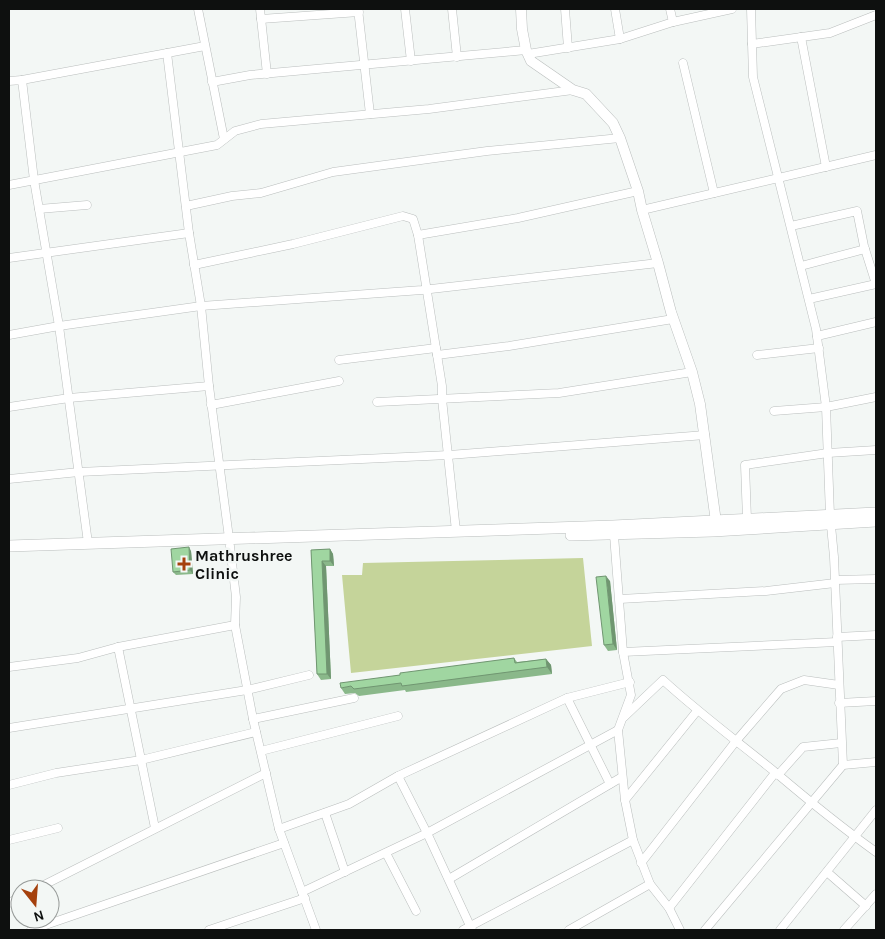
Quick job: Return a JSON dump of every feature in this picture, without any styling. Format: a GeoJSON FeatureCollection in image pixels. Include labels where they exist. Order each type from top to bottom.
{"type":"FeatureCollection","features":[{"type":"Feature","properties":{"kind":"main road"},"geometry":{"type":"LineString","coordinates":[[9,546],[88,543],[370,540],[713,531],[830,520],[876,513]]}},
{"type":"Feature","properties":{"kind":"main road"},"geometry":{"type":"LineString","coordinates":[[9,554],[456,531],[716,522],[747,519],[876,522]]}},
{"type":"Feature","properties":{"kind":"street"},"geometry":{"type":"LineString","coordinates":[[198,9],[224,139]]}},
{"type":"Feature","properties":{"kind":"street"},"geometry":{"type":"LineString","coordinates":[[260,9],[267,74]]}},
{"type":"Feature","properties":{"kind":"street"},"geometry":{"type":"LineString","coordinates":[[405,9],[410,61]]}},
{"type":"Feature","properties":{"kind":"street"},"geometry":{"type":"LineString","coordinates":[[452,9],[457,57]]}},
{"type":"Feature","properties":{"kind":"street"},"geometry":{"type":"LineString","coordinates":[[521,9],[522,29],[531,61],[573,90],[586,94],[613,123],[620,138],[638,191],[673,320],[692,372],[705,435],[716,522]]}},
{"type":"Feature","properties":{"kind":"street"},"geometry":{"type":"LineString","coordinates":[[565,9],[568,48]]}},
{"type":"Feature","properties":{"kind":"street"},"geometry":{"type":"LineString","coordinates":[[615,9],[620,39]]}},
{"type":"Feature","properties":{"kind":"street"},"geometry":{"type":"LineString","coordinates":[[670,9],[673,22]]}},
{"type":"Feature","properties":{"kind":"street"},"geometry":{"type":"LineString","coordinates":[[212,82],[267,74],[568,48],[620,39],[673,22],[732,9]]}},
{"type":"Feature","properties":{"kind":"street"},"geometry":{"type":"LineString","coordinates":[[705,930],[843,764],[826,406],[819,348],[809,298],[754,77],[751,9]]}},
{"type":"Feature","properties":{"kind":"street"},"geometry":{"type":"LineString","coordinates":[[261,19],[358,10],[370,114]]}},
{"type":"Feature","properties":{"kind":"street"},"geometry":{"type":"LineString","coordinates":[[752,44],[830,33],[876,15]]}},
{"type":"Feature","properties":{"kind":"street"},"geometry":{"type":"LineString","coordinates":[[801,37],[826,167]]}},
{"type":"Feature","properties":{"kind":"street"},"geometry":{"type":"LineString","coordinates":[[9,82],[205,46]]}},
{"type":"Feature","properties":{"kind":"street"},"geometry":{"type":"LineString","coordinates":[[168,53],[236,597],[235,625],[253,719],[279,829],[316,930]]}},
{"type":"Feature","properties":{"kind":"street"},"geometry":{"type":"LineString","coordinates":[[683,63],[714,193]]}},
{"type":"Feature","properties":{"kind":"street"},"geometry":{"type":"LineString","coordinates":[[22,80],[34,180],[59,326],[88,543]]}},
{"type":"Feature","properties":{"kind":"street"},"geometry":{"type":"LineString","coordinates":[[9,185],[216,145],[235,132],[262,124],[429,109],[573,90]]}},
{"type":"Feature","properties":{"kind":"street"},"geometry":{"type":"LineString","coordinates":[[186,206],[232,196],[261,193],[333,172],[488,151],[620,138]]}},
{"type":"Feature","properties":{"kind":"street"},"geometry":{"type":"LineString","coordinates":[[642,210],[876,155]]}},
{"type":"Feature","properties":{"kind":"street"},"geometry":{"type":"LineString","coordinates":[[418,235],[518,218],[638,191]]}},
{"type":"Feature","properties":{"kind":"street"},"geometry":{"type":"LineString","coordinates":[[39,209],[87,205]]}},
{"type":"Feature","properties":{"kind":"street"},"geometry":{"type":"LineString","coordinates":[[791,226],[857,211],[865,248],[876,284],[809,298]]}},
{"type":"Feature","properties":{"kind":"street"},"geometry":{"type":"LineString","coordinates":[[194,265],[293,244],[403,216],[414,219],[442,386],[456,531]]}},
{"type":"Feature","properties":{"kind":"street"},"geometry":{"type":"LineString","coordinates":[[9,258],[189,233]]}},
{"type":"Feature","properties":{"kind":"street"},"geometry":{"type":"LineString","coordinates":[[801,266],[865,248]]}},
{"type":"Feature","properties":{"kind":"street"},"geometry":{"type":"LineString","coordinates":[[9,335],[201,306],[427,290],[658,263]]}},
{"type":"Feature","properties":{"kind":"street"},"geometry":{"type":"LineString","coordinates":[[339,360],[509,346],[673,320]]}},
{"type":"Feature","properties":{"kind":"street"},"geometry":{"type":"LineString","coordinates":[[817,336],[876,322]]}},
{"type":"Feature","properties":{"kind":"street"},"geometry":{"type":"LineString","coordinates":[[757,355],[819,348]]}},
{"type":"Feature","properties":{"kind":"street"},"geometry":{"type":"LineString","coordinates":[[377,402],[559,393],[692,372]]}},
{"type":"Feature","properties":{"kind":"street"},"geometry":{"type":"LineString","coordinates":[[211,405],[339,381]]}},
{"type":"Feature","properties":{"kind":"street"},"geometry":{"type":"LineString","coordinates":[[9,407],[69,398],[209,386]]}},
{"type":"Feature","properties":{"kind":"street"},"geometry":{"type":"LineString","coordinates":[[774,411],[826,406],[876,396]]}},
{"type":"Feature","properties":{"kind":"street"},"geometry":{"type":"LineString","coordinates":[[9,479],[79,472],[449,454],[705,435]]}},
{"type":"Feature","properties":{"kind":"street"},"geometry":{"type":"LineString","coordinates":[[747,519],[745,465],[828,453],[876,450]]}},
{"type":"Feature","properties":{"kind":"street"},"geometry":{"type":"LineString","coordinates":[[614,534],[623,652],[631,695],[618,730],[625,800],[633,840],[641,863],[650,884],[669,908],[680,930]]}},
{"type":"Feature","properties":{"kind":"street"},"geometry":{"type":"LineString","coordinates":[[620,599],[766,591],[876,579]]}},
{"type":"Feature","properties":{"kind":"street"},"geometry":{"type":"LineString","coordinates":[[9,667],[78,658],[118,647],[235,625]]}},
{"type":"Feature","properties":{"kind":"street"},"geometry":{"type":"LineString","coordinates":[[623,652],[876,635]]}},
{"type":"Feature","properties":{"kind":"street"},"geometry":{"type":"LineString","coordinates":[[118,647],[155,828]]}},
{"type":"Feature","properties":{"kind":"street"},"geometry":{"type":"LineString","coordinates":[[9,728],[247,690],[309,675]]}},
{"type":"Feature","properties":{"kind":"street"},"geometry":{"type":"LineString","coordinates":[[622,719],[663,680],[697,711],[777,774],[811,804],[876,852]]}},
{"type":"Feature","properties":{"kind":"street"},"geometry":{"type":"LineString","coordinates":[[641,863],[736,741],[781,688],[804,680],[839,684]]}},
{"type":"Feature","properties":{"kind":"street"},"geometry":{"type":"LineString","coordinates":[[279,829],[349,804],[398,776],[567,698],[630,682]]}},
{"type":"Feature","properties":{"kind":"street"},"geometry":{"type":"LineString","coordinates":[[253,719],[354,698]]}},
{"type":"Feature","properties":{"kind":"street"},"geometry":{"type":"LineString","coordinates":[[567,698],[610,784]]}},
{"type":"Feature","properties":{"kind":"street"},"geometry":{"type":"LineString","coordinates":[[839,703],[876,701]]}},
{"type":"Feature","properties":{"kind":"street"},"geometry":{"type":"LineString","coordinates":[[625,800],[697,711]]}},
{"type":"Feature","properties":{"kind":"street"},"geometry":{"type":"LineString","coordinates":[[261,751],[398,716]]}},
{"type":"Feature","properties":{"kind":"street"},"geometry":{"type":"LineString","coordinates":[[209,930],[303,895],[345,872],[427,833],[618,730]]}},
{"type":"Feature","properties":{"kind":"street"},"geometry":{"type":"LineString","coordinates":[[9,785],[56,773],[141,760],[256,732]]}},
{"type":"Feature","properties":{"kind":"street"},"geometry":{"type":"LineString","coordinates":[[669,908],[777,774],[803,747],[841,743]]}},
{"type":"Feature","properties":{"kind":"street"},"geometry":{"type":"LineString","coordinates":[[843,764],[876,762]]}},
{"type":"Feature","properties":{"kind":"street"},"geometry":{"type":"LineString","coordinates":[[56,879],[266,773]]}},
{"type":"Feature","properties":{"kind":"street"},"geometry":{"type":"LineString","coordinates":[[398,776],[449,879],[469,929],[633,840]]}},
{"type":"Feature","properties":{"kind":"street"},"geometry":{"type":"LineString","coordinates":[[449,879],[622,777]]}},
{"type":"Feature","properties":{"kind":"street"},"geometry":{"type":"LineString","coordinates":[[780,930],[876,810]]}},
{"type":"Feature","properties":{"kind":"street"},"geometry":{"type":"LineString","coordinates":[[325,813],[345,872]]}},
{"type":"Feature","properties":{"kind":"street"},"geometry":{"type":"LineString","coordinates":[[9,840],[58,828]]}},
{"type":"Feature","properties":{"kind":"street"},"geometry":{"type":"LineString","coordinates":[[31,930],[284,843]]}},
{"type":"Feature","properties":{"kind":"street"},"geometry":{"type":"LineString","coordinates":[[386,853],[416,911]]}},
{"type":"Feature","properties":{"kind":"street"},"geometry":{"type":"LineString","coordinates":[[827,872],[866,906]]}},
{"type":"Feature","properties":{"kind":"street"},"geometry":{"type":"LineString","coordinates":[[569,930],[650,884]]}},
{"type":"Feature","properties":{"kind":"street"},"geometry":{"type":"LineString","coordinates":[[844,930],[876,894]]}},
{"type":"Feature","properties":{"kind":"green space"},"geometry":{"type":"Polygon","coordinates":[[[583,558],[592,646],[351,673],[342,575],[362,575],[363,563],[583,558]]]}},
{"type":"Feature","properties":{"kind":"building"},"geometry":{"type":"Polygon","coordinates":[[[189,547],[190,570],[173,572],[171,549],[189,547]]]}},
{"type":"Feature","properties":{"kind":"building"},"geometry":{"type":"Polygon","coordinates":[[[330,549],[330,561],[322,561],[327,674],[317,674],[311,550],[330,549]]]}},
{"type":"Feature","properties":{"kind":"building"},"geometry":{"type":"Polygon","coordinates":[[[606,576],[613,644],[604,645],[596,577],[606,576]]]}},
{"type":"Feature","properties":{"kind":"building"},"geometry":{"type":"Polygon","coordinates":[[[514,658],[515,663],[546,659],[547,667],[402,686],[401,683],[354,689],[351,686],[341,688],[340,683],[400,675],[400,673],[514,658]]]}},
{"type":"Feature","properties":{"kind":"place","name":"Mathrushree Clinic"},"geometry":{"type":"Point","coordinates":[184,564]}}]}
